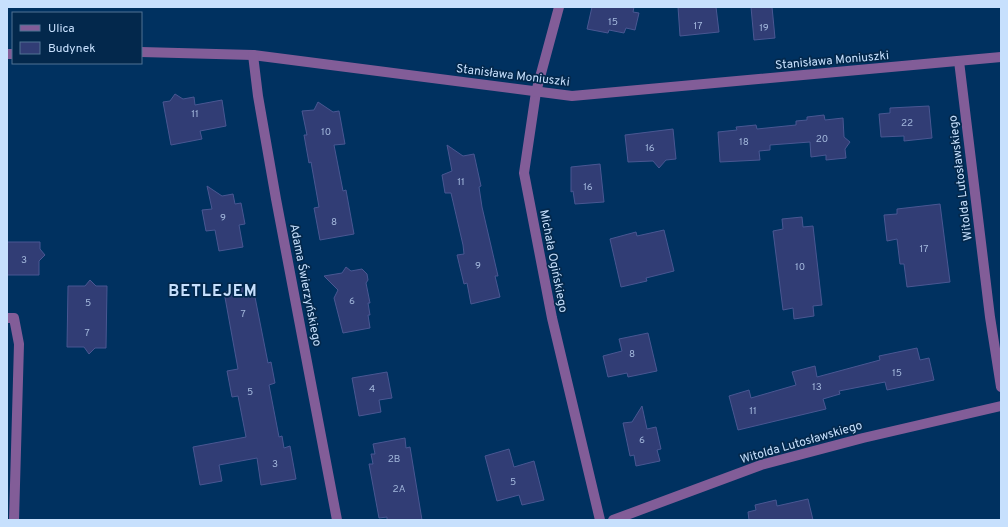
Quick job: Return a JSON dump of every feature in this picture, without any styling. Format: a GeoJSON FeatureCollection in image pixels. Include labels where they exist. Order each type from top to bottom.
{"type":"FeatureCollection","features":[{"type":"Feature","properties":{"kind":"street","name":"Michała Ogińskiego"},"geometry":{"type":"LineString","coordinates":[[559,7],[536,92],[524,173],[552,318],[600,520]]}},
{"type":"Feature","properties":{"kind":"street","name":"Stanisława Moniuszki"},"geometry":{"type":"LineString","coordinates":[[142,52],[253,55],[572,96],[1001,57]]}},
{"type":"Feature","properties":{"kind":"street","name":"Adama Świerzyńskiego"},"geometry":{"type":"LineString","coordinates":[[253,55],[258,96],[275,191],[337,520]]}},
{"type":"Feature","properties":{"kind":"street","name":"Witolda Lutosławskiego"},"geometry":{"type":"LineString","coordinates":[[959,61],[990,317],[1001,387]]}},
{"type":"Feature","properties":{"kind":"street"},"geometry":{"type":"LineString","coordinates":[[7,318],[14,318],[19,344],[14,520]]}},
{"type":"Feature","properties":{"kind":"street","name":"Witolda Lutosławskiego"},"geometry":{"type":"LineString","coordinates":[[613,520],[761,465],[863,438],[1001,406]]}},
{"type":"Feature","properties":{"kind":"building"},"geometry":{"type":"Polygon","coordinates":[[[592,7],[634,7],[633,12],[639,13],[635,30],[626,28],[624,33],[609,30],[608,33],[587,29],[592,7]]]}},
{"type":"Feature","properties":{"kind":"building"},"geometry":{"type":"Polygon","coordinates":[[[678,7],[716,7],[719,32],[680,36],[678,7]]]}},
{"type":"Feature","properties":{"kind":"building"},"geometry":{"type":"Polygon","coordinates":[[[751,7],[772,7],[775,38],[754,40],[751,7]]]}},
{"type":"Feature","properties":{"kind":"building"},"geometry":{"type":"Polygon","coordinates":[[[175,94],[183,99],[194,97],[195,105],[222,100],[226,126],[200,131],[202,139],[171,145],[163,102],[170,101],[175,94]]]}},
{"type":"Feature","properties":{"kind":"building"},"geometry":{"type":"Polygon","coordinates":[[[318,102],[333,112],[339,111],[345,144],[334,145],[343,191],[346,190],[354,234],[320,240],[314,208],[319,207],[311,162],[309,163],[304,135],[307,135],[302,111],[314,110],[318,102]]]}},
{"type":"Feature","properties":{"kind":"building"},"geometry":{"type":"Polygon","coordinates":[[[929,106],[932,138],[904,141],[904,136],[881,137],[879,114],[890,113],[890,108],[929,106]]]}},
{"type":"Feature","properties":{"kind":"building"},"geometry":{"type":"Polygon","coordinates":[[[824,115],[825,120],[843,118],[844,137],[850,142],[845,149],[846,158],[826,160],[826,155],[811,157],[810,142],[770,145],[770,150],[759,151],[760,160],[720,162],[718,132],[737,130],[736,127],[756,125],[757,129],[796,125],[796,121],[807,120],[807,117],[824,115]]]}},
{"type":"Feature","properties":{"kind":"building"},"geometry":{"type":"Polygon","coordinates":[[[673,129],[676,159],[666,160],[659,168],[653,161],[628,162],[625,135],[673,129]]]}},
{"type":"Feature","properties":{"kind":"building"},"geometry":{"type":"Polygon","coordinates":[[[447,145],[463,156],[474,154],[481,186],[479,187],[482,207],[498,276],[495,276],[500,297],[471,304],[467,283],[464,284],[457,255],[464,254],[463,245],[451,193],[445,193],[442,175],[452,171],[447,145]]]}},
{"type":"Feature","properties":{"kind":"building"},"geometry":{"type":"Polygon","coordinates":[[[600,164],[604,202],[575,204],[573,191],[571,192],[571,167],[600,164]]]}},
{"type":"Feature","properties":{"kind":"building"},"geometry":{"type":"Polygon","coordinates":[[[207,186],[222,196],[233,194],[235,204],[241,203],[245,224],[239,225],[243,247],[219,251],[215,230],[206,231],[202,210],[212,209],[207,186]]]}},
{"type":"Feature","properties":{"kind":"building"},"geometry":{"type":"Polygon","coordinates":[[[940,204],[950,282],[907,287],[904,264],[900,264],[897,239],[887,241],[884,215],[897,214],[897,209],[940,204]]]}},
{"type":"Feature","properties":{"kind":"building"},"geometry":{"type":"Polygon","coordinates":[[[802,217],[803,227],[813,226],[822,305],[813,306],[814,316],[794,319],[793,308],[783,310],[773,231],[783,229],[782,219],[802,217]]]}},
{"type":"Feature","properties":{"kind":"building"},"geometry":{"type":"Polygon","coordinates":[[[664,230],[674,271],[646,278],[647,281],[621,287],[610,239],[636,232],[637,236],[664,230]]]}},
{"type":"Feature","properties":{"kind":"building"},"geometry":{"type":"Polygon","coordinates":[[[7,242],[40,242],[40,249],[45,255],[39,261],[39,275],[7,275],[7,242]]]}},
{"type":"Feature","properties":{"kind":"building"},"geometry":{"type":"Polygon","coordinates":[[[346,267],[351,271],[362,269],[367,274],[368,280],[366,283],[370,303],[368,303],[370,315],[368,315],[370,328],[343,333],[334,298],[338,290],[324,276],[342,273],[346,267]]]}},
{"type":"Feature","properties":{"kind":"building"},"geometry":{"type":"Polygon","coordinates":[[[90,280],[96,286],[107,286],[106,348],[95,348],[89,354],[84,347],[67,347],[68,286],[85,286],[90,280]]]}},
{"type":"Feature","properties":{"kind":"building"},"geometry":{"type":"Polygon","coordinates":[[[236,282],[244,288],[253,287],[268,363],[271,362],[275,383],[269,385],[279,437],[282,436],[284,448],[290,446],[296,479],[261,485],[257,458],[219,465],[222,481],[200,485],[193,447],[246,437],[238,396],[232,397],[227,371],[238,369],[224,292],[231,291],[236,282]]]}},
{"type":"Feature","properties":{"kind":"building"},"geometry":{"type":"Polygon","coordinates":[[[648,333],[657,371],[628,377],[627,373],[608,377],[603,356],[622,351],[619,339],[648,333]]]}},
{"type":"Feature","properties":{"kind":"building"},"geometry":{"type":"Polygon","coordinates":[[[917,348],[920,360],[929,358],[934,380],[887,390],[885,382],[839,391],[840,394],[823,399],[826,409],[738,430],[729,396],[749,390],[751,398],[796,385],[792,372],[815,366],[817,377],[880,360],[879,356],[917,348]]]}},
{"type":"Feature","properties":{"kind":"building"},"geometry":{"type":"Polygon","coordinates":[[[387,372],[392,398],[379,400],[381,412],[359,416],[352,378],[387,372]]]}},
{"type":"Feature","properties":{"kind":"building"},"geometry":{"type":"Polygon","coordinates":[[[642,406],[647,429],[656,427],[661,449],[657,450],[660,461],[636,466],[634,455],[630,456],[623,423],[632,422],[642,406]]]}},
{"type":"Feature","properties":{"kind":"building"},"geometry":{"type":"Polygon","coordinates":[[[405,438],[406,448],[410,447],[422,520],[387,520],[387,517],[379,518],[369,464],[373,464],[371,454],[375,454],[373,444],[405,438]]]}},
{"type":"Feature","properties":{"kind":"building"},"geometry":{"type":"Polygon","coordinates":[[[509,449],[514,467],[534,461],[544,500],[522,505],[519,495],[497,501],[485,456],[509,449]]]}},
{"type":"Feature","properties":{"kind":"building"},"geometry":{"type":"Polygon","coordinates":[[[808,499],[813,520],[749,520],[748,512],[756,510],[755,505],[776,500],[777,506],[808,499]]]}},
{"type":"Feature","properties":{"kind":"district","name":"BETLEJEM"},"geometry":{"type":"Point","coordinates":[213,290]}}]}
